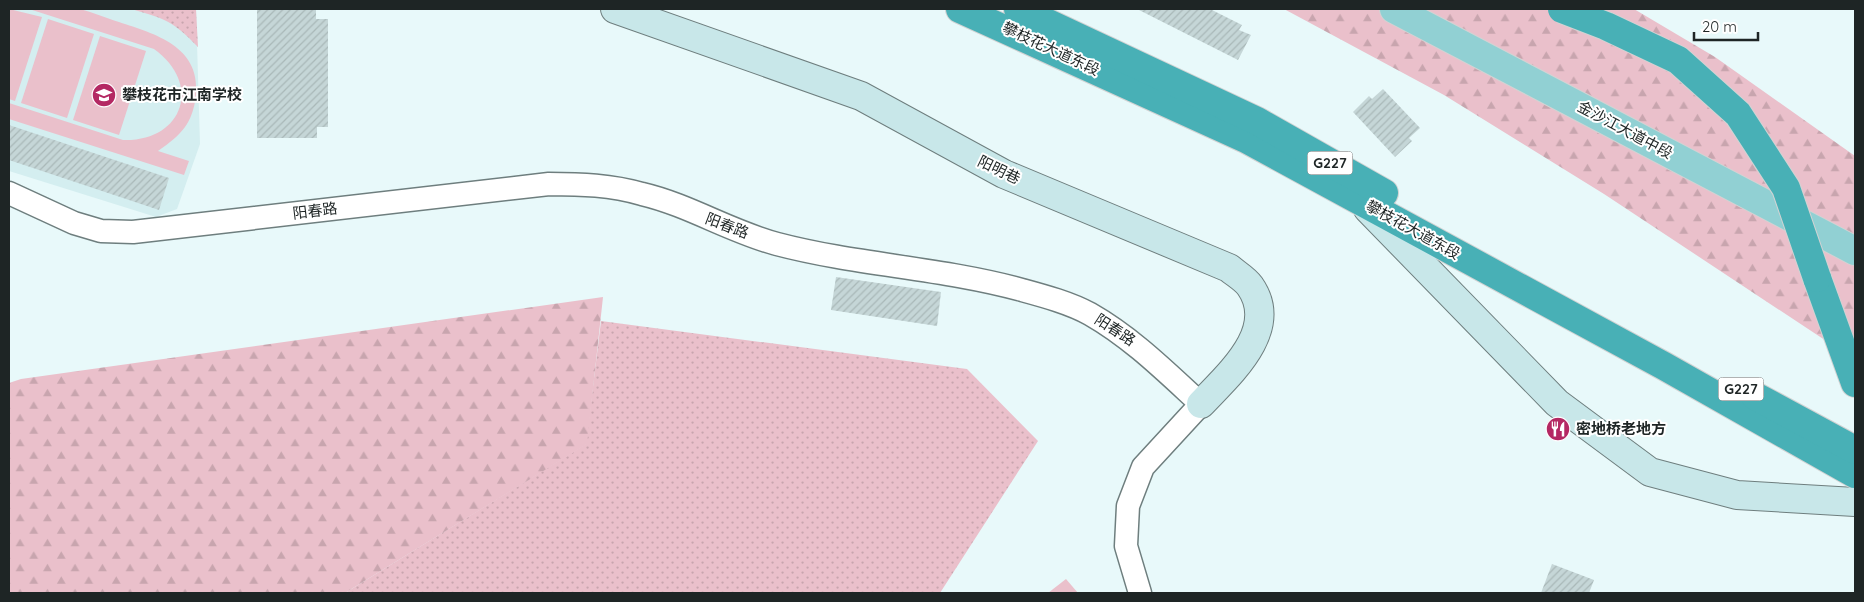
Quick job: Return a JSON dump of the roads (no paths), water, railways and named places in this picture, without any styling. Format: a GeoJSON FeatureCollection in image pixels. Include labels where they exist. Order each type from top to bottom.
{"type":"FeatureCollection","features":[{"type":"Feature","properties":{"kind":"highway","name":"攀枝花大道东段"},"geometry":{"type":"LineString","coordinates":[[960,9],[1246,140],[1639,352],[1855,474]]}},
{"type":"Feature","properties":{"kind":"highway","name":"攀枝花大道东段"},"geometry":{"type":"LineString","coordinates":[[1018,9],[1257,121],[1508,264],[1855,450]]}},
{"type":"Feature","properties":{"kind":"highway"},"geometry":{"type":"LineString","coordinates":[[1562,9],[1606,26],[1678,60],[1738,114],[1786,188],[1855,383]]}},
{"type":"Feature","properties":{"kind":"main road","name":"金沙江大道中段"},"geometry":{"type":"LineString","coordinates":[[1394,9],[1855,251]]}},
{"type":"Feature","properties":{"kind":"street","name":"阳明巷"},"geometry":{"type":"LineString","coordinates":[[615,9],[862,96],[1004,174],[1230,268],[1250,286],[1260,310],[1255,338],[1240,362],[1201,404]]}},
{"type":"Feature","properties":{"kind":"street","name":"阳春路"},"geometry":{"type":"LineString","coordinates":[[9,193],[74,223],[102,231],[133,232],[549,184],[596,184],[644,194],[767,241],[812,253],[958,275],[1042,295],[1088,313],[1136,344],[1201,404]]}},
{"type":"Feature","properties":{"kind":"street"},"geometry":{"type":"LineString","coordinates":[[1362,202],[1557,403],[1650,472],[1737,495],[1855,502]]}},
{"type":"Feature","properties":{"kind":"street"},"geometry":{"type":"LineString","coordinates":[[1140,593],[1126,546],[1128,506],[1143,467],[1201,404]]}},
{"type":"Feature","properties":{"kind":"place","name":"攀枝花市江南学校"},"geometry":{"type":"Point","coordinates":[104,95]}},
{"type":"Feature","properties":{"kind":"place","name":"密地桥老地方"},"geometry":{"type":"Point","coordinates":[1558,429]}}]}
